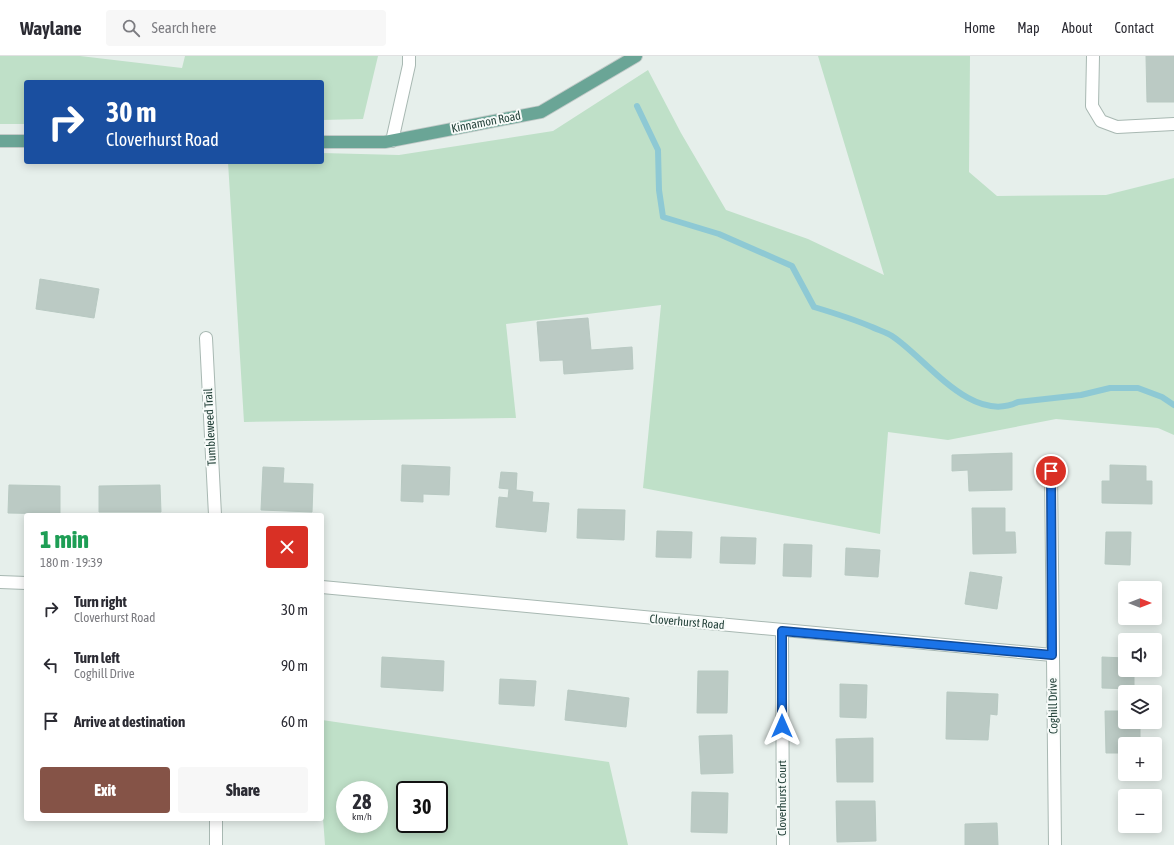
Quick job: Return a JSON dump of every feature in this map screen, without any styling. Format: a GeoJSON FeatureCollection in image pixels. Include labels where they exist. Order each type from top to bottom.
{"type":"FeatureCollection","features":[{"type":"Feature","properties":{"kind":"main road","name":"Kinnamon Road"},"geometry":{"type":"LineString","coordinates":[[324,142],[385,142],[541,112],[636,56]]}},
{"type":"Feature","properties":{"kind":"main road"},"geometry":{"type":"LineString","coordinates":[[0,141],[24,141]]}},
{"type":"Feature","properties":{"kind":"street"},"geometry":{"type":"LineString","coordinates":[[392,141],[409,65],[409,56]]}},
{"type":"Feature","properties":{"kind":"street"},"geometry":{"type":"LineString","coordinates":[[1093,56],[1092,106],[1101,121],[1117,127],[1174,124]]}},
{"type":"Feature","properties":{"kind":"street","name":"Tumbleweed Trail"},"geometry":{"type":"LineString","coordinates":[[206,338],[215,513]]}},
{"type":"Feature","properties":{"kind":"street","name":"Coghill Drive"},"geometry":{"type":"LineString","coordinates":[[1051,471],[1055,845]]}},
{"type":"Feature","properties":{"kind":"street"},"geometry":{"type":"LineString","coordinates":[[0,582],[24,583]]}},
{"type":"Feature","properties":{"kind":"street","name":"Cloverhurst Road"},"geometry":{"type":"LineString","coordinates":[[324,587],[1052,655]]}},
{"type":"Feature","properties":{"kind":"street","name":"Cloverhurst Court"},"geometry":{"type":"LineString","coordinates":[[782,631],[782,845]]}},
{"type":"Feature","properties":{"kind":"street"},"geometry":{"type":"LineString","coordinates":[[216,821],[216,845]]}},
{"type":"Feature","properties":{"kind":"green space"},"geometry":{"type":"Polygon","coordinates":[[[0,56],[80,56],[182,68],[185,56],[378,56],[363,119],[324,120],[324,80],[24,80],[24,124],[0,124],[0,56]]]}},
{"type":"Feature","properties":{"kind":"green space"},"geometry":{"type":"Polygon","coordinates":[[[818,56],[970,56],[969,172],[997,196],[1106,195],[1174,178],[1174,435],[1158,428],[1056,419],[948,440],[888,432],[880,534],[643,488],[661,305],[506,324],[516,418],[244,422],[228,164],[324,164],[324,153],[399,155],[553,131],[648,70],[681,133],[726,210],[808,239],[884,275],[818,56]]]}},
{"type":"Feature","properties":{"kind":"green space"},"geometry":{"type":"Polygon","coordinates":[[[324,720],[609,762],[628,845],[325,845],[323,821],[324,720]]]}},
{"type":"Feature","properties":{"kind":"building"},"geometry":{"type":"Polygon","coordinates":[[[1146,56],[1174,56],[1174,102],[1147,102],[1146,56]]]}},
{"type":"Feature","properties":{"kind":"building"},"geometry":{"type":"Polygon","coordinates":[[[40,279],[99,289],[94,318],[36,309],[40,279]]]}},
{"type":"Feature","properties":{"kind":"building"},"geometry":{"type":"Polygon","coordinates":[[[588,318],[591,350],[632,347],[633,369],[564,374],[563,360],[540,361],[537,322],[588,318]]]}},
{"type":"Feature","properties":{"kind":"building"},"geometry":{"type":"Polygon","coordinates":[[[1012,453],[1012,490],[969,491],[968,470],[952,471],[952,455],[1012,453]]]}},
{"type":"Feature","properties":{"kind":"building"},"geometry":{"type":"Polygon","coordinates":[[[402,465],[450,467],[449,495],[423,494],[423,502],[401,501],[402,465]]]}},
{"type":"Feature","properties":{"kind":"building"},"geometry":{"type":"Polygon","coordinates":[[[1110,465],[1146,466],[1146,481],[1152,481],[1152,504],[1102,503],[1102,481],[1110,481],[1110,465]]]}},
{"type":"Feature","properties":{"kind":"building"},"geometry":{"type":"Polygon","coordinates":[[[263,467],[284,468],[283,483],[313,484],[312,512],[261,510],[263,467]]]}},
{"type":"Feature","properties":{"kind":"building"},"geometry":{"type":"Polygon","coordinates":[[[501,472],[517,473],[516,490],[533,492],[532,502],[549,503],[546,532],[496,527],[499,497],[508,498],[509,489],[499,488],[501,472]]]}},
{"type":"Feature","properties":{"kind":"building"},"geometry":{"type":"Polygon","coordinates":[[[9,485],[60,486],[60,513],[8,513],[9,485]]]}},
{"type":"Feature","properties":{"kind":"building"},"geometry":{"type":"Polygon","coordinates":[[[160,485],[161,512],[99,512],[99,486],[160,485]]]}},
{"type":"Feature","properties":{"kind":"building"},"geometry":{"type":"Polygon","coordinates":[[[972,508],[1005,508],[1005,532],[1015,532],[1016,553],[973,554],[972,508]]]}},
{"type":"Feature","properties":{"kind":"building"},"geometry":{"type":"Polygon","coordinates":[[[578,509],[625,510],[624,540],[577,538],[578,509]]]}},
{"type":"Feature","properties":{"kind":"building"},"geometry":{"type":"Polygon","coordinates":[[[657,531],[692,532],[691,558],[656,557],[657,531]]]}},
{"type":"Feature","properties":{"kind":"building"},"geometry":{"type":"Polygon","coordinates":[[[1106,532],[1131,532],[1130,565],[1105,564],[1106,532]]]}},
{"type":"Feature","properties":{"kind":"building"},"geometry":{"type":"Polygon","coordinates":[[[721,537],[756,538],[755,564],[720,563],[721,537]]]}},
{"type":"Feature","properties":{"kind":"building"},"geometry":{"type":"Polygon","coordinates":[[[784,544],[812,545],[811,577],[783,576],[784,544]]]}},
{"type":"Feature","properties":{"kind":"building"},"geometry":{"type":"Polygon","coordinates":[[[846,548],[880,550],[878,577],[845,575],[846,548]]]}},
{"type":"Feature","properties":{"kind":"building"},"geometry":{"type":"Polygon","coordinates":[[[970,572],[1002,577],[997,609],[965,604],[970,572]]]}},
{"type":"Feature","properties":{"kind":"building"},"geometry":{"type":"Polygon","coordinates":[[[382,657],[444,661],[443,691],[381,687],[382,657]]]}},
{"type":"Feature","properties":{"kind":"building"},"geometry":{"type":"Polygon","coordinates":[[[1102,657],[1118,658],[1118,677],[1134,677],[1134,685],[1118,685],[1118,688],[1102,688],[1102,657]]]}},
{"type":"Feature","properties":{"kind":"building"},"geometry":{"type":"Polygon","coordinates":[[[698,671],[728,671],[727,713],[697,713],[698,671]]]}},
{"type":"Feature","properties":{"kind":"building"},"geometry":{"type":"Polygon","coordinates":[[[500,679],[536,681],[534,706],[499,704],[500,679]]]}},
{"type":"Feature","properties":{"kind":"building"},"geometry":{"type":"Polygon","coordinates":[[[840,684],[867,685],[866,718],[840,717],[840,684]]]}},
{"type":"Feature","properties":{"kind":"building"},"geometry":{"type":"Polygon","coordinates":[[[568,690],[629,698],[626,727],[565,720],[568,690]]]}},
{"type":"Feature","properties":{"kind":"building"},"geometry":{"type":"Polygon","coordinates":[[[947,692],[998,694],[997,715],[990,714],[988,740],[946,739],[947,692]]]}},
{"type":"Feature","properties":{"kind":"building"},"geometry":{"type":"Polygon","coordinates":[[[1105,711],[1118,711],[1118,729],[1140,729],[1140,737],[1118,737],[1118,753],[1106,753],[1105,711]]]}},
{"type":"Feature","properties":{"kind":"building"},"geometry":{"type":"Polygon","coordinates":[[[732,735],[733,773],[701,774],[699,736],[732,735]]]}},
{"type":"Feature","properties":{"kind":"building"},"geometry":{"type":"Polygon","coordinates":[[[873,738],[873,782],[837,782],[836,739],[873,738]]]}},
{"type":"Feature","properties":{"kind":"building"},"geometry":{"type":"Polygon","coordinates":[[[692,792],[728,793],[727,833],[691,832],[692,792]]]}},
{"type":"Feature","properties":{"kind":"building"},"geometry":{"type":"Polygon","coordinates":[[[836,801],[875,801],[876,841],[837,842],[836,801]]]}},
{"type":"Feature","properties":{"kind":"building"},"geometry":{"type":"Polygon","coordinates":[[[997,823],[998,845],[965,845],[965,824],[997,823]]]}},
{"type":"Feature","properties":{"kind":"waterway"},"geometry":{"type":"LineString","coordinates":[[637,106],[658,150],[659,190],[663,217],[719,234],[792,266],[814,307],[858,321],[890,335],[905,346],[934,373],[966,397],[983,404],[1000,407],[1018,402],[1081,395],[1110,388],[1138,388],[1162,397],[1174,405]]}},
{"type":"Feature","properties":{"kind":"route"},"geometry":{"type":"LineString","coordinates":[[782,726],[782,631],[1052,655],[1051,471]]}}]}
